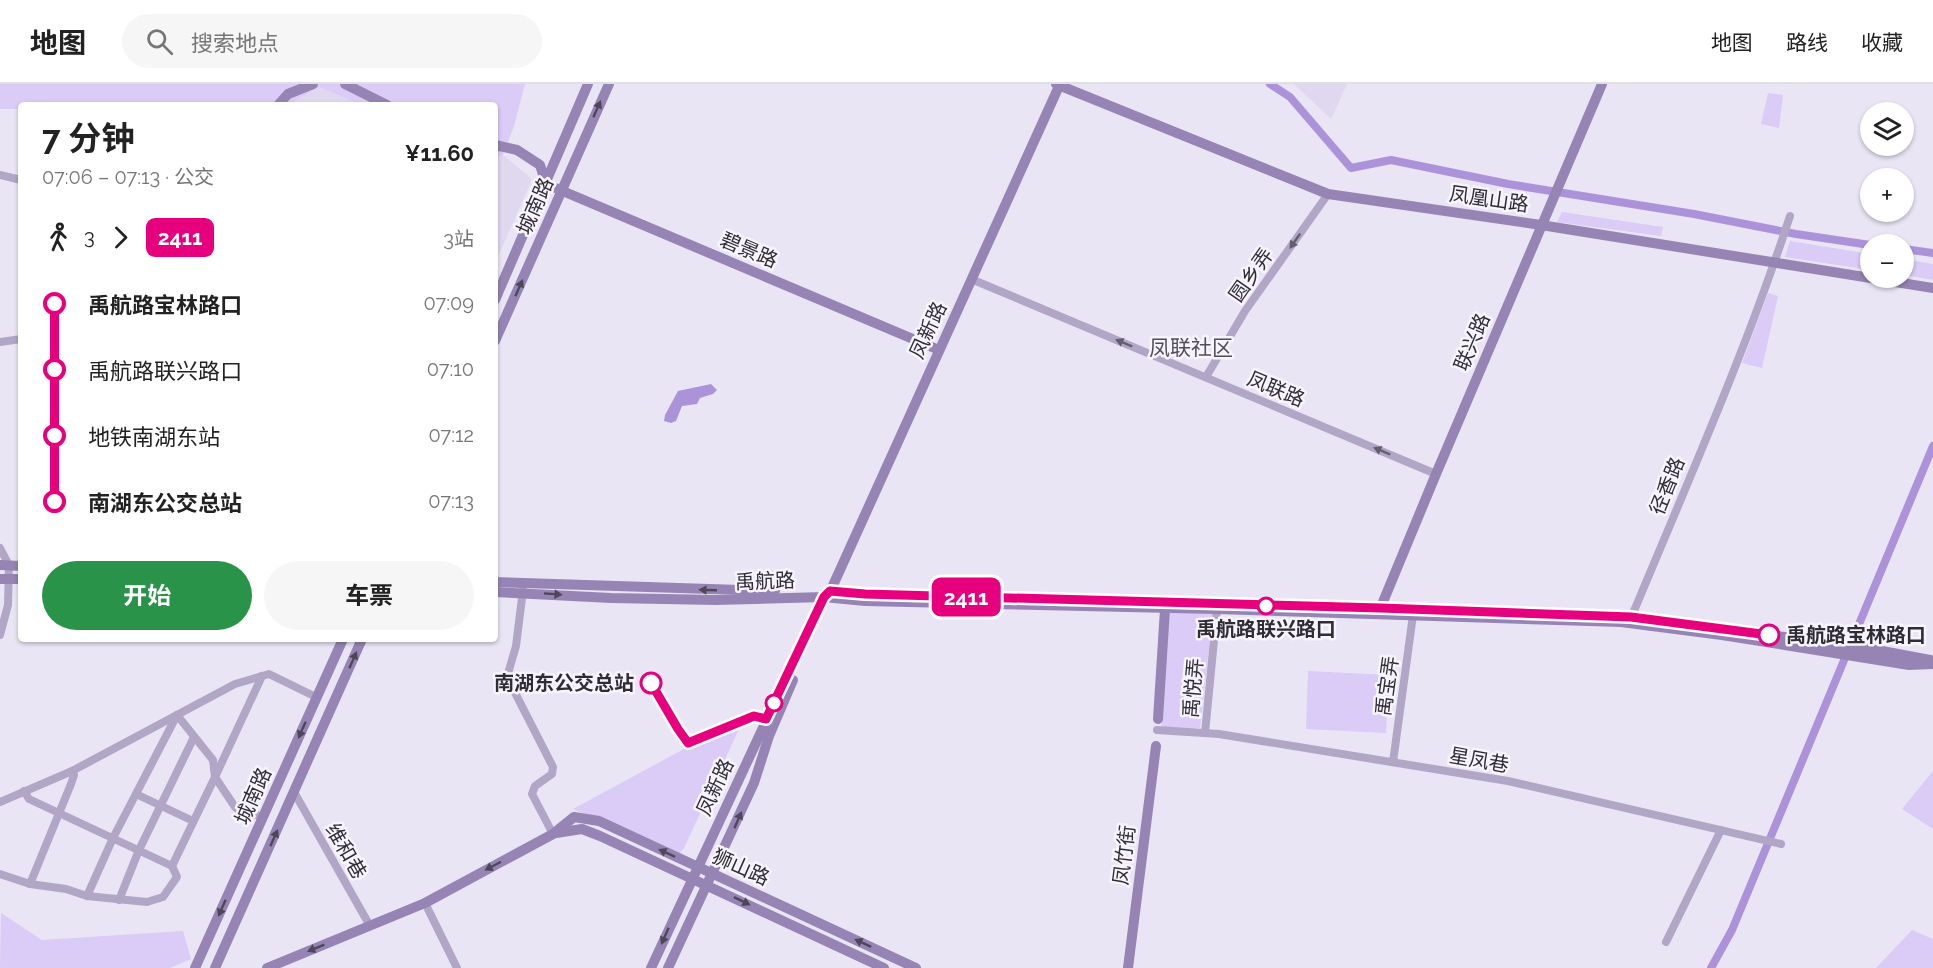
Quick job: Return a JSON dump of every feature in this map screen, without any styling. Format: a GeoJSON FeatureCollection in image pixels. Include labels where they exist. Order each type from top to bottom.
{"type":"FeatureCollection","features":[{"type":"Feature","properties":{"kind":"main road"},"geometry":{"type":"LineString","coordinates":[[281,102],[288,94],[313,84]]}},
{"type":"Feature","properties":{"kind":"main road"},"geometry":{"type":"LineString","coordinates":[[345,84],[381,102]]}},
{"type":"Feature","properties":{"kind":"main road","name":"城南路"},"geometry":{"type":"LineString","coordinates":[[498,293],[588,84]]}},
{"type":"Feature","properties":{"kind":"main road","name":"城南路"},"geometry":{"type":"LineString","coordinates":[[498,334],[609,84]]}},
{"type":"Feature","properties":{"kind":"main road","name":"凤凰山路"},"geometry":{"type":"LineString","coordinates":[[1058,84],[1328,194],[1541,225],[1933,288]]}},
{"type":"Feature","properties":{"kind":"main road","name":"凤新路"},"geometry":{"type":"LineString","coordinates":[[651,968],[828,595],[1058,84]]}},
{"type":"Feature","properties":{"kind":"main road","name":"联兴路"},"geometry":{"type":"LineString","coordinates":[[1379,611],[1602,84]]}},
{"type":"Feature","properties":{"kind":"main road"},"geometry":{"type":"LineString","coordinates":[[498,146],[517,150],[540,165],[546,184]]}},
{"type":"Feature","properties":{"kind":"main road","name":"碧景路"},"geometry":{"type":"LineString","coordinates":[[546,184],[939,350]]}},
{"type":"Feature","properties":{"kind":"main road","name":"禹航路"},"geometry":{"type":"LineString","coordinates":[[498,583],[523,587],[724,590],[1630,620],[1722,635],[1866,653],[1909,665],[1933,662]]}},
{"type":"Feature","properties":{"kind":"main road","name":"禹航路"},"geometry":{"type":"LineString","coordinates":[[498,591],[523,587]]}},
{"type":"Feature","properties":{"kind":"main road","name":"凤新路"},"geometry":{"type":"LineString","coordinates":[[668,968],[754,783],[769,736],[828,595]]}},
{"type":"Feature","properties":{"kind":"main road","name":"禹航路"},"geometry":{"type":"LineString","coordinates":[[828,595],[865,601],[1165,609],[1379,611],[1413,615],[1630,620]]}},
{"type":"Feature","properties":{"kind":"main road"},"geometry":{"type":"LineString","coordinates":[[1158,724],[1165,609]]}},
{"type":"Feature","properties":{"kind":"main road","name":"城南路"},"geometry":{"type":"LineString","coordinates":[[195,968],[343,642]]}},
{"type":"Feature","properties":{"kind":"main road","name":"城南路"},"geometry":{"type":"LineString","coordinates":[[215,968],[361,642]]}},
{"type":"Feature","properties":{"kind":"main road","name":"凤竹街"},"geometry":{"type":"LineString","coordinates":[[1128,968],[1156,746]]}},
{"type":"Feature","properties":{"kind":"main road","name":"狮山路"},"geometry":{"type":"LineString","coordinates":[[267,968],[425,903],[553,834],[574,818],[599,821],[916,968]]}},
{"type":"Feature","properties":{"kind":"main road","name":"狮山路"},"geometry":{"type":"LineString","coordinates":[[553,834],[582,829],[884,968]]}},
{"type":"Feature","properties":{"kind":"street"},"geometry":{"type":"LineString","coordinates":[[0,175],[18,179]]}},
{"type":"Feature","properties":{"kind":"street","name":"圆乡弄"},"geometry":{"type":"LineString","coordinates":[[1206,377],[1245,311],[1328,194]]}},
{"type":"Feature","properties":{"kind":"street","name":"径香路"},"geometry":{"type":"LineString","coordinates":[[1630,620],[1737,361],[1789,219]]}},
{"type":"Feature","properties":{"kind":"street","name":"凤联路"},"geometry":{"type":"LineString","coordinates":[[971,279],[1436,474]]}},
{"type":"Feature","properties":{"kind":"street"},"geometry":{"type":"LineString","coordinates":[[0,342],[18,339]]}},
{"type":"Feature","properties":{"kind":"street"},"geometry":{"type":"LineString","coordinates":[[0,548],[8,605],[0,635]]}},
{"type":"Feature","properties":{"kind":"street"},"geometry":{"type":"LineString","coordinates":[[523,587],[516,646],[507,678],[553,766],[552,774],[535,786],[532,794],[553,834]]}},
{"type":"Feature","properties":{"kind":"street","name":"禹悦弄"},"geometry":{"type":"LineString","coordinates":[[1205,733],[1217,609]]}},
{"type":"Feature","properties":{"kind":"street","name":"禹宝弄"},"geometry":{"type":"LineString","coordinates":[[1393,762],[1413,615]]}},
{"type":"Feature","properties":{"kind":"street"},"geometry":{"type":"LineString","coordinates":[[0,802],[72,771],[235,684],[269,674],[316,697]]}},
{"type":"Feature","properties":{"kind":"street"},"geometry":{"type":"LineString","coordinates":[[172,866],[262,676]]}},
{"type":"Feature","properties":{"kind":"street"},"geometry":{"type":"LineString","coordinates":[[177,715],[213,760],[215,777],[235,807],[242,814],[257,815],[262,820]]}},
{"type":"Feature","properties":{"kind":"street"},"geometry":{"type":"LineString","coordinates":[[87,896],[113,838],[177,715]]}},
{"type":"Feature","properties":{"kind":"street"},"geometry":{"type":"LineString","coordinates":[[1156,746],[1158,724]]}},
{"type":"Feature","properties":{"kind":"street","name":"星凤巷"},"geometry":{"type":"LineString","coordinates":[[1158,724],[1168,732],[1219,734],[1508,781],[1781,844]]}},
{"type":"Feature","properties":{"kind":"street"},"geometry":{"type":"LineString","coordinates":[[119,900],[139,850],[194,737]]}},
{"type":"Feature","properties":{"kind":"street"},"geometry":{"type":"LineString","coordinates":[[30,884],[71,784],[74,775],[72,771]]}},
{"type":"Feature","properties":{"kind":"street"},"geometry":{"type":"LineString","coordinates":[[0,874],[30,884],[66,889],[87,896],[147,903],[163,897],[177,877],[172,866],[29,799],[24,791]]}},
{"type":"Feature","properties":{"kind":"street","name":"维和巷"},"geometry":{"type":"LineString","coordinates":[[294,792],[370,926]]}},
{"type":"Feature","properties":{"kind":"street"},"geometry":{"type":"LineString","coordinates":[[136,794],[193,821]]}},
{"type":"Feature","properties":{"kind":"street"},"geometry":{"type":"LineString","coordinates":[[1666,942],[1721,830]]}},
{"type":"Feature","properties":{"kind":"street"},"geometry":{"type":"LineString","coordinates":[[425,903],[457,968]]}},
{"type":"Feature","properties":{"kind":"shaded area"},"geometry":{"type":"Polygon","coordinates":[[[0,84],[525,84],[514,126],[503,155],[498,158],[498,102],[354,102],[319,87],[295,102],[18,102],[18,109],[0,109],[0,84]]]}},
{"type":"Feature","properties":{"kind":"shaded area"},"geometry":{"type":"Polygon","coordinates":[[[1294,84],[1347,84],[1331,119],[1294,84]]]}},
{"type":"Feature","properties":{"kind":"shaded area"},"geometry":{"type":"Polygon","coordinates":[[[319,87],[354,102],[295,102],[319,87]]]}},
{"type":"Feature","properties":{"kind":"shaded area"},"geometry":{"type":"Polygon","coordinates":[[[1768,93],[1783,95],[1779,128],[1761,124],[1768,93]]]}},
{"type":"Feature","properties":{"kind":"shaded area"},"geometry":{"type":"Polygon","coordinates":[[[503,155],[532,179],[498,257],[498,158],[503,155]]]}},
{"type":"Feature","properties":{"kind":"shaded area"},"geometry":{"type":"Polygon","coordinates":[[[1562,212],[1663,227],[1661,236],[1557,222],[1562,212]]]}},
{"type":"Feature","properties":{"kind":"shaded area"},"geometry":{"type":"Polygon","coordinates":[[[1790,241],[1860,252],[1860,268],[1785,257],[1790,241]]]}},
{"type":"Feature","properties":{"kind":"shaded area"},"geometry":{"type":"Polygon","coordinates":[[[1914,261],[1933,264],[1933,280],[1914,277],[1914,261]]]}},
{"type":"Feature","properties":{"kind":"shaded area"},"geometry":{"type":"Polygon","coordinates":[[[1768,293],[1778,296],[1762,368],[1742,363],[1768,293]]]}},
{"type":"Feature","properties":{"kind":"shaded area"},"geometry":{"type":"Polygon","coordinates":[[[711,384],[717,390],[713,394],[700,398],[697,404],[682,406],[676,421],[671,423],[664,421],[678,391],[711,384]]]}},
{"type":"Feature","properties":{"kind":"shaded area"},"geometry":{"type":"Polygon","coordinates":[[[1168,612],[1213,612],[1200,728],[1161,730],[1168,612]]]}},
{"type":"Feature","properties":{"kind":"shaded area"},"geometry":{"type":"Polygon","coordinates":[[[1308,671],[1389,675],[1386,733],[1306,729],[1308,671]]]}},
{"type":"Feature","properties":{"kind":"shaded area"},"geometry":{"type":"Polygon","coordinates":[[[745,716],[684,848],[677,856],[573,809],[745,716]]]}},
{"type":"Feature","properties":{"kind":"shaded area"},"geometry":{"type":"Polygon","coordinates":[[[1933,771],[1933,829],[1902,809],[1933,771]]]}},
{"type":"Feature","properties":{"kind":"shaded area"},"geometry":{"type":"Polygon","coordinates":[[[1,913],[42,940],[183,931],[191,959],[170,968],[0,968],[1,913]]]}},
{"type":"Feature","properties":{"kind":"shaded area"},"geometry":{"type":"Polygon","coordinates":[[[1912,930],[1933,939],[1933,968],[1876,968],[1912,930]]]}},
{"type":"Feature","properties":{"kind":"waterway"},"geometry":{"type":"LineString","coordinates":[[1270,84],[1290,97],[1351,168],[1391,160],[1508,184],[1860,244]]}},
{"type":"Feature","properties":{"kind":"waterway"},"geometry":{"type":"LineString","coordinates":[[1914,250],[1933,253]]}},
{"type":"Feature","properties":{"kind":"waterway"},"geometry":{"type":"LineString","coordinates":[[1711,968],[1732,930],[1933,446]]}},
{"type":"Feature","properties":{"kind":"bus line","name":"2411"},"geometry":{"type":"LineString","coordinates":[[651,683],[688,743],[754,716],[766,719],[824,597],[830,591],[865,594],[1631,617],[1769,635]]}},
{"type":"Feature","properties":{"kind":"place","name":"禹航路联兴路口"},"geometry":{"type":"Point","coordinates":[1266,606]}},
{"type":"Feature","properties":{"kind":"place","name":"禹航路宝林路口"},"geometry":{"type":"Point","coordinates":[1769,635]}},
{"type":"Feature","properties":{"kind":"place","name":"南湖东公交总站"},"geometry":{"type":"Point","coordinates":[651,683]}},
{"type":"Feature","properties":{"kind":"district","name":"凤联社区"},"geometry":{"type":"Point","coordinates":[1191,347]}}]}
